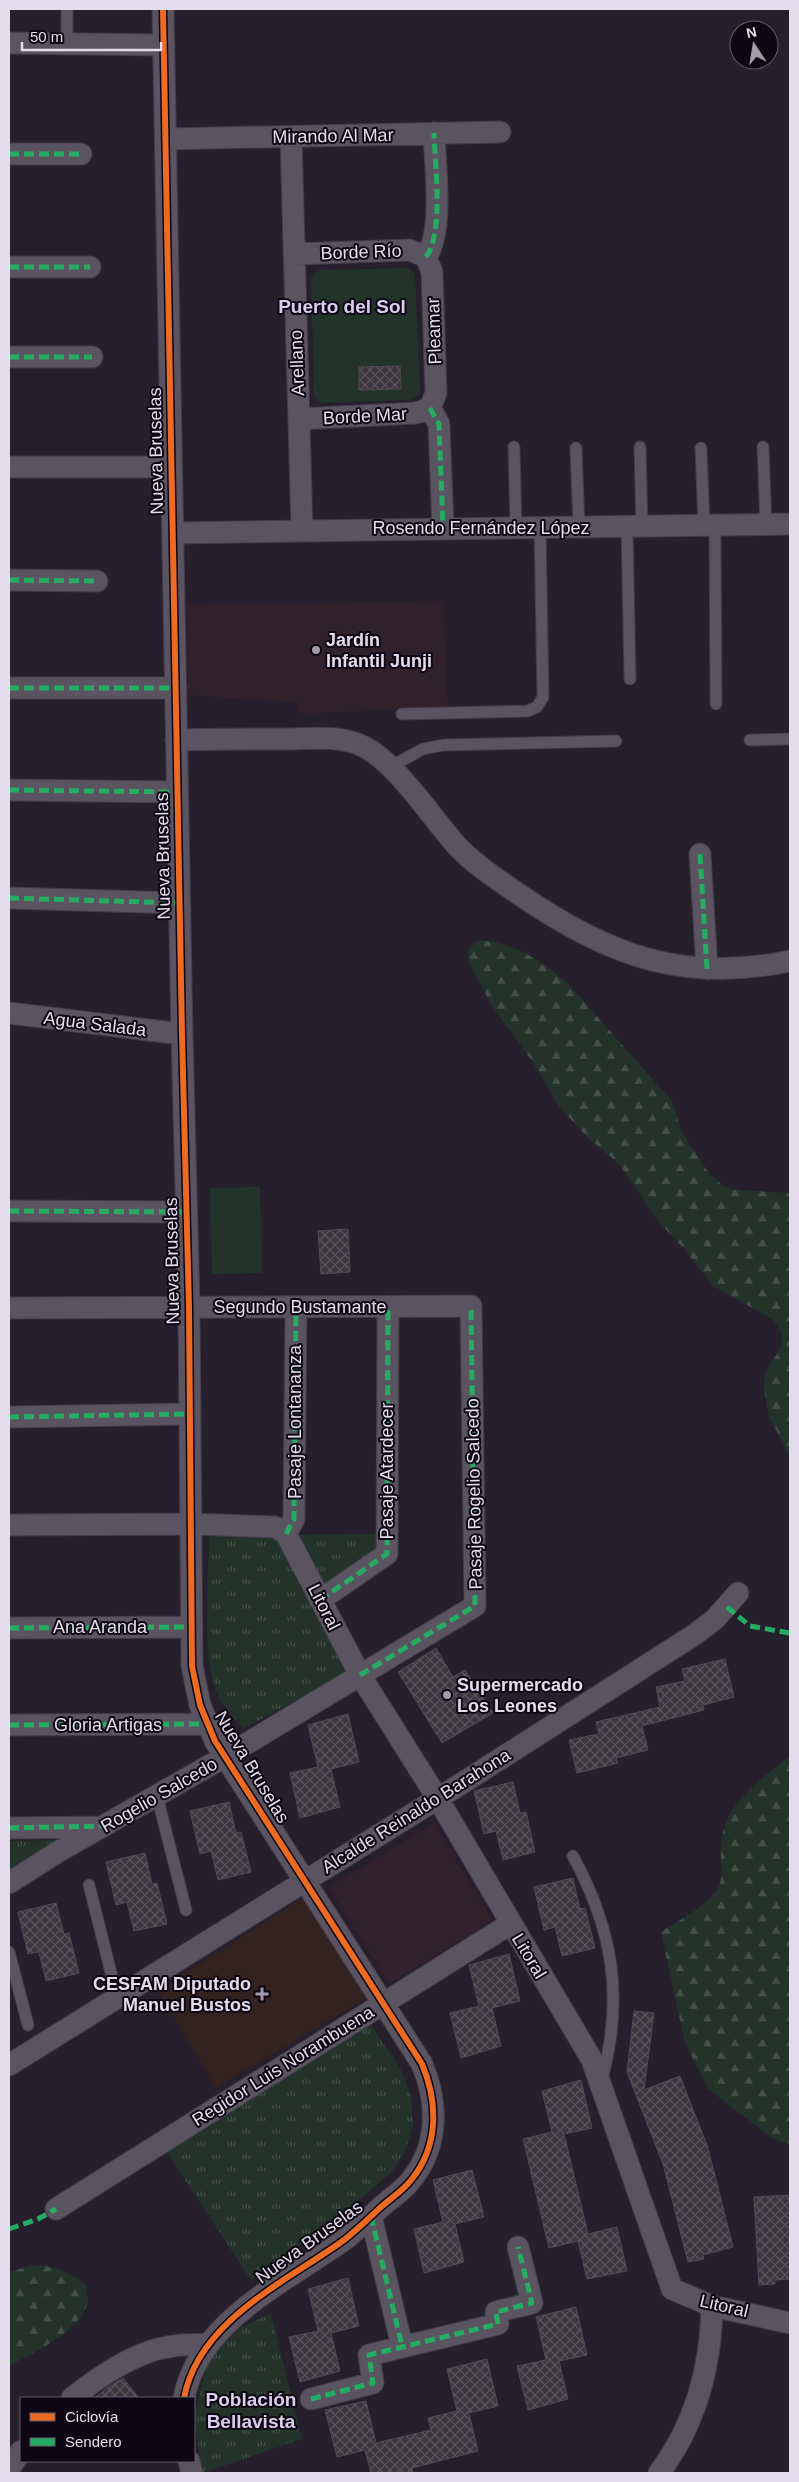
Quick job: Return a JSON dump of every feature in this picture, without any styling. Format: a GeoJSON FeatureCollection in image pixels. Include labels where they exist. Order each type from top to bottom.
{"type":"FeatureCollection","features":[{"type":"Feature","properties":{"kind":"street","name":"Nueva Bruselas"},"geometry":{"type":"LineString","coordinates":[[163,9],[179,903],[189,1307],[193,1676],[207,1724],[382,2004],[422,2064],[432,2092],[434,2122],[427,2152],[412,2180],[346,2238],[239,2313],[209,2344],[195,2365],[184,2397]]}},
{"type":"Feature","properties":{"kind":"street"},"geometry":{"type":"LineString","coordinates":[[9,43],[164,45]]}},
{"type":"Feature","properties":{"kind":"street","name":"Mirando Al Mar"},"geometry":{"type":"LineString","coordinates":[[166,139],[500,132]]}},
{"type":"Feature","properties":{"kind":"street"},"geometry":{"type":"LineString","coordinates":[[426,257],[433,245],[436,228],[434,133]]}},
{"type":"Feature","properties":{"kind":"street","name":"Arellano"},"geometry":{"type":"LineString","coordinates":[[291,137],[302,530]]}},
{"type":"Feature","properties":{"kind":"street"},"geometry":{"type":"LineString","coordinates":[[9,154],[81,154]]}},
{"type":"Feature","properties":{"kind":"street","name":"Borde Río"},"geometry":{"type":"LineString","coordinates":[[294,254],[410,250],[426,257]]}},
{"type":"Feature","properties":{"kind":"street","name":"Pleamar"},"geometry":{"type":"LineString","coordinates":[[426,257],[432,272],[436,393],[430,408]]}},
{"type":"Feature","properties":{"kind":"street"},"geometry":{"type":"LineString","coordinates":[[9,267],[90,267]]}},
{"type":"Feature","properties":{"kind":"street"},"geometry":{"type":"LineString","coordinates":[[9,357],[92,357]]}},
{"type":"Feature","properties":{"kind":"street"},"geometry":{"type":"LineString","coordinates":[[430,408],[439,424],[443,528]]}},
{"type":"Feature","properties":{"kind":"street","name":"Borde Mar"},"geometry":{"type":"LineString","coordinates":[[299,419],[416,413],[430,408]]}},
{"type":"Feature","properties":{"kind":"street"},"geometry":{"type":"LineString","coordinates":[[9,467],[171,467]]}},
{"type":"Feature","properties":{"kind":"street","name":"Rosendo Fernández López"},"geometry":{"type":"LineString","coordinates":[[173,533],[790,524]]}},
{"type":"Feature","properties":{"kind":"street"},"geometry":{"type":"LineString","coordinates":[[9,580],[97,581]]}},
{"type":"Feature","properties":{"kind":"street"},"geometry":{"type":"LineString","coordinates":[[9,688],[176,688]]}},
{"type":"Feature","properties":{"kind":"street"},"geometry":{"type":"LineString","coordinates":[[176,740],[339,739],[354,742],[370,750],[390,767],[465,853],[486,872],[558,921],[586,936],[638,957],[662,963],[707,969],[740,969],[790,961]]}},
{"type":"Feature","properties":{"kind":"street"},"geometry":{"type":"LineString","coordinates":[[9,790],[177,792]]}},
{"type":"Feature","properties":{"kind":"street"},"geometry":{"type":"LineString","coordinates":[[700,854],[707,969]]}},
{"type":"Feature","properties":{"kind":"street"},"geometry":{"type":"LineString","coordinates":[[9,898],[179,903]]}},
{"type":"Feature","properties":{"kind":"street","name":"Agua Salada"},"geometry":{"type":"LineString","coordinates":[[9,1013],[182,1034]]}},
{"type":"Feature","properties":{"kind":"street"},"geometry":{"type":"LineString","coordinates":[[9,1211],[186,1212]]}},
{"type":"Feature","properties":{"kind":"street","name":"Segundo Bustamante"},"geometry":{"type":"LineString","coordinates":[[9,1308],[470,1306]]}},
{"type":"Feature","properties":{"kind":"street","name":"Pasaje Rogelio Salcedo"},"geometry":{"type":"LineString","coordinates":[[360,1675],[475,1606],[470,1306]]}},
{"type":"Feature","properties":{"kind":"street","name":"Pasaje Lontananza"},"geometry":{"type":"LineString","coordinates":[[286,1534],[294,1519],[296,1307]]}},
{"type":"Feature","properties":{"kind":"street","name":"Pasaje Atardecer"},"geometry":{"type":"LineString","coordinates":[[320,1600],[387,1554],[388,1307]]}},
{"type":"Feature","properties":{"kind":"street"},"geometry":{"type":"LineString","coordinates":[[9,1417],[190,1414]]}},
{"type":"Feature","properties":{"kind":"street"},"geometry":{"type":"LineString","coordinates":[[9,1526],[191,1524],[275,1527],[286,1534]]}},
{"type":"Feature","properties":{"kind":"street","name":"Litoral"},"geometry":{"type":"LineString","coordinates":[[286,1534],[360,1675],[438,1799],[510,1924],[592,2060],[672,2289],[712,2306],[790,2323]]}},
{"type":"Feature","properties":{"kind":"street","name":"Alcalde Reinaldo Barahona"},"geometry":{"type":"LineString","coordinates":[[9,2065],[304,1880],[438,1799],[694,1635],[715,1619],[738,1593]]}},
{"type":"Feature","properties":{"kind":"street","name":"Ana Aranda"},"geometry":{"type":"LineString","coordinates":[[9,1628],[192,1627]]}},
{"type":"Feature","properties":{"kind":"street","name":"Rogelio Salcedo"},"geometry":{"type":"LineString","coordinates":[[9,1883],[360,1675]]}},
{"type":"Feature","properties":{"kind":"street","name":"Gloria Artigas"},"geometry":{"type":"LineString","coordinates":[[9,1725],[207,1724]]}},
{"type":"Feature","properties":{"kind":"street"},"geometry":{"type":"LineString","coordinates":[[9,1828],[104,1826]]}},
{"type":"Feature","properties":{"kind":"street","name":"Regidor Luis Norambuena"},"geometry":{"type":"LineString","coordinates":[[56,2209],[510,1924]]}},
{"type":"Feature","properties":{"kind":"street","name":"Nueva Bruselas"},"geometry":{"type":"LineString","coordinates":[[371,2216],[402,2346]]}},
{"type":"Feature","properties":{"kind":"street"},"geometry":{"type":"LineString","coordinates":[[310,2400],[373,2383],[370,2355],[498,2324],[496,2312],[532,2303],[518,2247]]}},
{"type":"Feature","properties":{"kind":"street"},"geometry":{"type":"LineString","coordinates":[[659,2473],[681,2440],[702,2388],[711,2334],[712,2306]]}},
{"type":"Feature","properties":{"kind":"street"},"geometry":{"type":"LineString","coordinates":[[73,2397],[110,2372],[152,2351],[173,2346],[209,2344]]}},
{"type":"Feature","properties":{"kind":"street"},"geometry":{"type":"LineString","coordinates":[[9,2469],[20,2452]]}},
{"type":"Feature","properties":{"kind":"lane"},"geometry":{"type":"LineString","coordinates":[[67,9],[67,44]]}},
{"type":"Feature","properties":{"kind":"lane"},"geometry":{"type":"LineString","coordinates":[[514,447],[516,528]]}},
{"type":"Feature","properties":{"kind":"lane"},"geometry":{"type":"LineString","coordinates":[[763,447],[766,524]]}},
{"type":"Feature","properties":{"kind":"lane"},"geometry":{"type":"LineString","coordinates":[[576,448],[579,528]]}},
{"type":"Feature","properties":{"kind":"lane"},"geometry":{"type":"LineString","coordinates":[[630,679],[635,527],[640,448]]}},
{"type":"Feature","properties":{"kind":"lane"},"geometry":{"type":"LineString","coordinates":[[701,448],[709,526],[716,704]]}},
{"type":"Feature","properties":{"kind":"lane"},"geometry":{"type":"LineString","coordinates":[[402,714],[528,712],[541,703],[543,697],[540,528]]}},
{"type":"Feature","properties":{"kind":"lane"},"geometry":{"type":"LineString","coordinates":[[750,740],[790,739]]}},
{"type":"Feature","properties":{"kind":"lane"},"geometry":{"type":"LineString","coordinates":[[390,767],[423,749],[443,745],[616,741]]}},
{"type":"Feature","properties":{"kind":"lane"},"geometry":{"type":"LineString","coordinates":[[157,1796],[186,1910]]}},
{"type":"Feature","properties":{"kind":"lane"},"geometry":{"type":"LineString","coordinates":[[573,1856],[593,1895],[602,1918],[612,1966],[613,2022],[600,2083]]}},
{"type":"Feature","properties":{"kind":"lane"},"geometry":{"type":"LineString","coordinates":[[89,1885],[118,1997]]}},
{"type":"Feature","properties":{"kind":"lane"},"geometry":{"type":"LineString","coordinates":[[9,1952],[28,2025]]}},
{"type":"Feature","properties":{"kind":"shaded area","name":"Jardín Infantil Junji"},"geometry":{"type":"Polygon","coordinates":[[[443,601],[448,707],[300,714],[297,703],[188,695],[187,604],[443,601]]]}},
{"type":"Feature","properties":{"kind":"shaded area"},"geometry":{"type":"Polygon","coordinates":[[[434,1823],[493,1920],[389,1984],[329,1887],[434,1823]]]}},
{"type":"Feature","properties":{"kind":"shaded area","name":"CESFAM Diputado Manuel Bustos"},"geometry":{"type":"Polygon","coordinates":[[[305,1897],[366,1998],[216,2088],[158,1990],[305,1897]]]}},
{"type":"Feature","properties":{"kind":"green space"},"geometry":{"type":"Polygon","coordinates":[[[408,268],[415,274],[420,393],[411,400],[320,403],[314,395],[311,277],[318,270],[408,268]]]}},
{"type":"Feature","properties":{"kind":"green space"},"geometry":{"type":"Polygon","coordinates":[[[479,940],[505,945],[529,955],[571,987],[672,1101],[682,1133],[709,1173],[721,1184],[734,1190],[790,1193],[790,1458],[769,1416],[764,1389],[765,1373],[781,1347],[782,1334],[774,1320],[713,1286],[686,1251],[658,1221],[620,1165],[587,1137],[559,1106],[534,1064],[492,1006],[469,963],[468,949],[479,940]]]}},
{"type":"Feature","properties":{"kind":"green space"},"geometry":{"type":"Polygon","coordinates":[[[260,1187],[262,1273],[212,1274],[210,1188],[260,1187]]]}},
{"type":"Feature","properties":{"kind":"green space"},"geometry":{"type":"Polygon","coordinates":[[[376,1534],[376,1553],[309,1595],[349,1672],[243,1729],[220,1699],[210,1664],[207,1620],[209,1536],[376,1534]]]}},
{"type":"Feature","properties":{"kind":"green space"},"geometry":{"type":"Polygon","coordinates":[[[790,1756],[790,2144],[774,2139],[708,2089],[685,2043],[661,1932],[698,1909],[716,1891],[721,1879],[721,1843],[724,1828],[730,1815],[737,1803],[756,1783],[790,1756]]]}},
{"type":"Feature","properties":{"kind":"green space"},"geometry":{"type":"Polygon","coordinates":[[[61,1840],[9,1871],[9,1841],[61,1840]]]}},
{"type":"Feature","properties":{"kind":"green space"},"geometry":{"type":"Polygon","coordinates":[[[369,2022],[400,2068],[411,2095],[413,2125],[406,2150],[391,2173],[332,2222],[251,2280],[166,2151],[369,2022]]]}},
{"type":"Feature","properties":{"kind":"green space"},"geometry":{"type":"Polygon","coordinates":[[[33,2265],[61,2270],[74,2276],[86,2285],[88,2301],[84,2312],[77,2322],[67,2331],[56,2340],[9,2366],[9,2272],[33,2265]]]}},
{"type":"Feature","properties":{"kind":"green space"},"geometry":{"type":"Polygon","coordinates":[[[271,2313],[302,2439],[202,2473],[195,2412],[209,2359],[239,2329],[271,2313]]]}},
{"type":"Feature","properties":{"kind":"building"},"geometry":{"type":"Polygon","coordinates":[[[400,366],[401,389],[359,390],[359,367],[400,366]]]}},
{"type":"Feature","properties":{"kind":"building"},"geometry":{"type":"Polygon","coordinates":[[[348,1229],[350,1272],[321,1274],[318,1231],[348,1229]]]}},
{"type":"Feature","properties":{"kind":"building","name":"Supermercado Los Leones"},"geometry":{"type":"Polygon","coordinates":[[[436,1648],[453,1677],[465,1670],[493,1713],[442,1743],[398,1672],[436,1648]]]}},
{"type":"Feature","properties":{"kind":"building"},"geometry":{"type":"Polygon","coordinates":[[[725,1659],[734,1697],[703,1705],[704,1710],[642,1726],[648,1750],[616,1758],[618,1763],[577,1773],[569,1740],[599,1734],[596,1722],[660,1707],[656,1687],[685,1681],[682,1669],[725,1659]]]}},
{"type":"Feature","properties":{"kind":"building"},"geometry":{"type":"Polygon","coordinates":[[[348,1714],[359,1762],[331,1769],[340,1807],[300,1818],[290,1773],[318,1767],[308,1725],[348,1714]]]}},
{"type":"Feature","properties":{"kind":"building"},"geometry":{"type":"Polygon","coordinates":[[[513,1782],[520,1813],[526,1812],[535,1852],[503,1860],[496,1831],[484,1834],[474,1791],[513,1782]]]}},
{"type":"Feature","properties":{"kind":"building"},"geometry":{"type":"Polygon","coordinates":[[[229,1802],[236,1833],[241,1832],[251,1872],[218,1880],[211,1851],[200,1854],[190,1811],[229,1802]]]}},
{"type":"Feature","properties":{"kind":"building"},"geometry":{"type":"Polygon","coordinates":[[[145,1853],[152,1884],[157,1883],[167,1924],[134,1931],[127,1902],[116,1905],[106,1862],[145,1853]]]}},
{"type":"Feature","properties":{"kind":"building"},"geometry":{"type":"Polygon","coordinates":[[[573,1878],[580,1909],[585,1908],[595,1948],[562,1956],[555,1927],[544,1930],[534,1887],[573,1878]]]}},
{"type":"Feature","properties":{"kind":"building"},"geometry":{"type":"Polygon","coordinates":[[[56,1903],[64,1934],[69,1933],[79,1973],[46,1981],[39,1952],[28,1954],[18,1912],[56,1903]]]}},
{"type":"Feature","properties":{"kind":"building"},"geometry":{"type":"Polygon","coordinates":[[[509,1954],[520,2001],[492,2008],[501,2046],[461,2058],[450,2013],[479,2006],[469,1965],[509,1954]]]}},
{"type":"Feature","properties":{"kind":"building"},"geometry":{"type":"Polygon","coordinates":[[[634,2011],[654,2013],[644,2090],[680,2076],[708,2148],[733,2247],[703,2255],[704,2259],[688,2262],[663,2164],[627,2072],[634,2011]]]}},
{"type":"Feature","properties":{"kind":"building"},"geometry":{"type":"Polygon","coordinates":[[[581,2080],[592,2128],[564,2134],[588,2234],[617,2227],[627,2271],[587,2279],[578,2241],[549,2248],[523,2139],[552,2132],[542,2091],[581,2080]]]}},
{"type":"Feature","properties":{"kind":"building"},"geometry":{"type":"Polygon","coordinates":[[[472,2170],[484,2217],[455,2224],[464,2262],[424,2273],[414,2229],[443,2222],[433,2180],[472,2170]]]}},
{"type":"Feature","properties":{"kind":"building"},"geometry":{"type":"Polygon","coordinates":[[[790,2195],[790,2279],[775,2280],[775,2284],[759,2285],[754,2197],[790,2195]]]}},
{"type":"Feature","properties":{"kind":"building"},"geometry":{"type":"Polygon","coordinates":[[[348,2278],[359,2326],[331,2333],[340,2371],[300,2382],[289,2337],[318,2331],[308,2289],[348,2278]]]}},
{"type":"Feature","properties":{"kind":"building"},"geometry":{"type":"Polygon","coordinates":[[[576,2307],[587,2355],[559,2361],[568,2399],[528,2410],[517,2366],[546,2360],[536,2317],[576,2307]]]}},
{"type":"Feature","properties":{"kind":"building"},"geometry":{"type":"Polygon","coordinates":[[[487,2359],[498,2406],[469,2413],[478,2451],[412,2468],[413,2473],[371,2473],[365,2450],[337,2457],[325,2410],[366,2401],[376,2443],[431,2430],[428,2418],[457,2411],[447,2369],[487,2359]]]}},
{"type":"Feature","properties":{"kind":"building"},"geometry":{"type":"Polygon","coordinates":[[[123,2378],[138,2397],[95,2397],[123,2378]]]}},
{"type":"Feature","properties":{"kind":"marked path"},"geometry":{"type":"LineString","coordinates":[[426,257],[432,246],[437,215],[434,133]]}},
{"type":"Feature","properties":{"kind":"marked path"},"geometry":{"type":"LineString","coordinates":[[9,154],[81,154]]}},
{"type":"Feature","properties":{"kind":"marked path"},"geometry":{"type":"LineString","coordinates":[[9,267],[90,267]]}},
{"type":"Feature","properties":{"kind":"marked path"},"geometry":{"type":"LineString","coordinates":[[9,357],[92,357]]}},
{"type":"Feature","properties":{"kind":"marked path"},"geometry":{"type":"LineString","coordinates":[[430,408],[439,424],[443,528]]}},
{"type":"Feature","properties":{"kind":"marked path"},"geometry":{"type":"LineString","coordinates":[[9,580],[97,581]]}},
{"type":"Feature","properties":{"kind":"marked path"},"geometry":{"type":"LineString","coordinates":[[9,688],[176,688]]}},
{"type":"Feature","properties":{"kind":"marked path"},"geometry":{"type":"LineString","coordinates":[[9,790],[177,792]]}},
{"type":"Feature","properties":{"kind":"marked path"},"geometry":{"type":"LineString","coordinates":[[700,854],[707,969]]}},
{"type":"Feature","properties":{"kind":"marked path"},"geometry":{"type":"LineString","coordinates":[[9,898],[179,903]]}},
{"type":"Feature","properties":{"kind":"marked path"},"geometry":{"type":"LineString","coordinates":[[9,1211],[186,1212]]}},
{"type":"Feature","properties":{"kind":"marked path"},"geometry":{"type":"LineString","coordinates":[[360,1675],[475,1606],[471,1306]]}},
{"type":"Feature","properties":{"kind":"marked path"},"geometry":{"type":"LineString","coordinates":[[286,1534],[294,1519],[296,1307]]}},
{"type":"Feature","properties":{"kind":"marked path"},"geometry":{"type":"LineString","coordinates":[[320,1600],[387,1554],[388,1307]]}},
{"type":"Feature","properties":{"kind":"marked path"},"geometry":{"type":"LineString","coordinates":[[9,1417],[190,1414]]}},
{"type":"Feature","properties":{"kind":"marked path"},"geometry":{"type":"LineString","coordinates":[[727,1607],[750,1626],[790,1633]]}},
{"type":"Feature","properties":{"kind":"marked path"},"geometry":{"type":"LineString","coordinates":[[9,1628],[192,1627]]}},
{"type":"Feature","properties":{"kind":"marked path"},"geometry":{"type":"LineString","coordinates":[[9,1725],[207,1724]]}},
{"type":"Feature","properties":{"kind":"marked path"},"geometry":{"type":"LineString","coordinates":[[9,1828],[104,1826]]}},
{"type":"Feature","properties":{"kind":"marked path"},"geometry":{"type":"LineString","coordinates":[[9,2229],[38,2219],[56,2209]]}},
{"type":"Feature","properties":{"kind":"marked path"},"geometry":{"type":"LineString","coordinates":[[371,2216],[402,2346]]}},
{"type":"Feature","properties":{"kind":"marked path"},"geometry":{"type":"LineString","coordinates":[[311,2399],[373,2383],[369,2355],[498,2324],[496,2312],[532,2303],[518,2247]]}},
{"type":"Feature","properties":{"kind":"cycle path"},"geometry":{"type":"LineString","coordinates":[[163,9],[182,1034],[189,1307],[192,1666],[200,1705],[215,1741],[422,2064],[431,2093],[433,2108],[431,2138],[427,2152],[421,2166],[409,2183],[344,2240],[272,2288],[226,2325],[207,2346],[193,2371],[184,2397]]}},
{"type":"Feature","properties":{"kind":"place","name":"Jardín Infantil Junji"},"geometry":{"type":"Point","coordinates":[316,650]}},
{"type":"Feature","properties":{"kind":"place","name":"Supermercado Los Leones"},"geometry":{"type":"Point","coordinates":[447,1695]}},
{"type":"Feature","properties":{"kind":"place","name":"CESFAM Diputado Manuel Bustos"},"geometry":{"type":"Point","coordinates":[262,1994]}},
{"type":"Feature","properties":{"kind":"district","name":"Puerto del Sol"},"geometry":{"type":"Point","coordinates":[342,306]}},
{"type":"Feature","properties":{"kind":"district","name":"Población Bellavista"},"geometry":{"type":"Point","coordinates":[251,2410]}}]}
